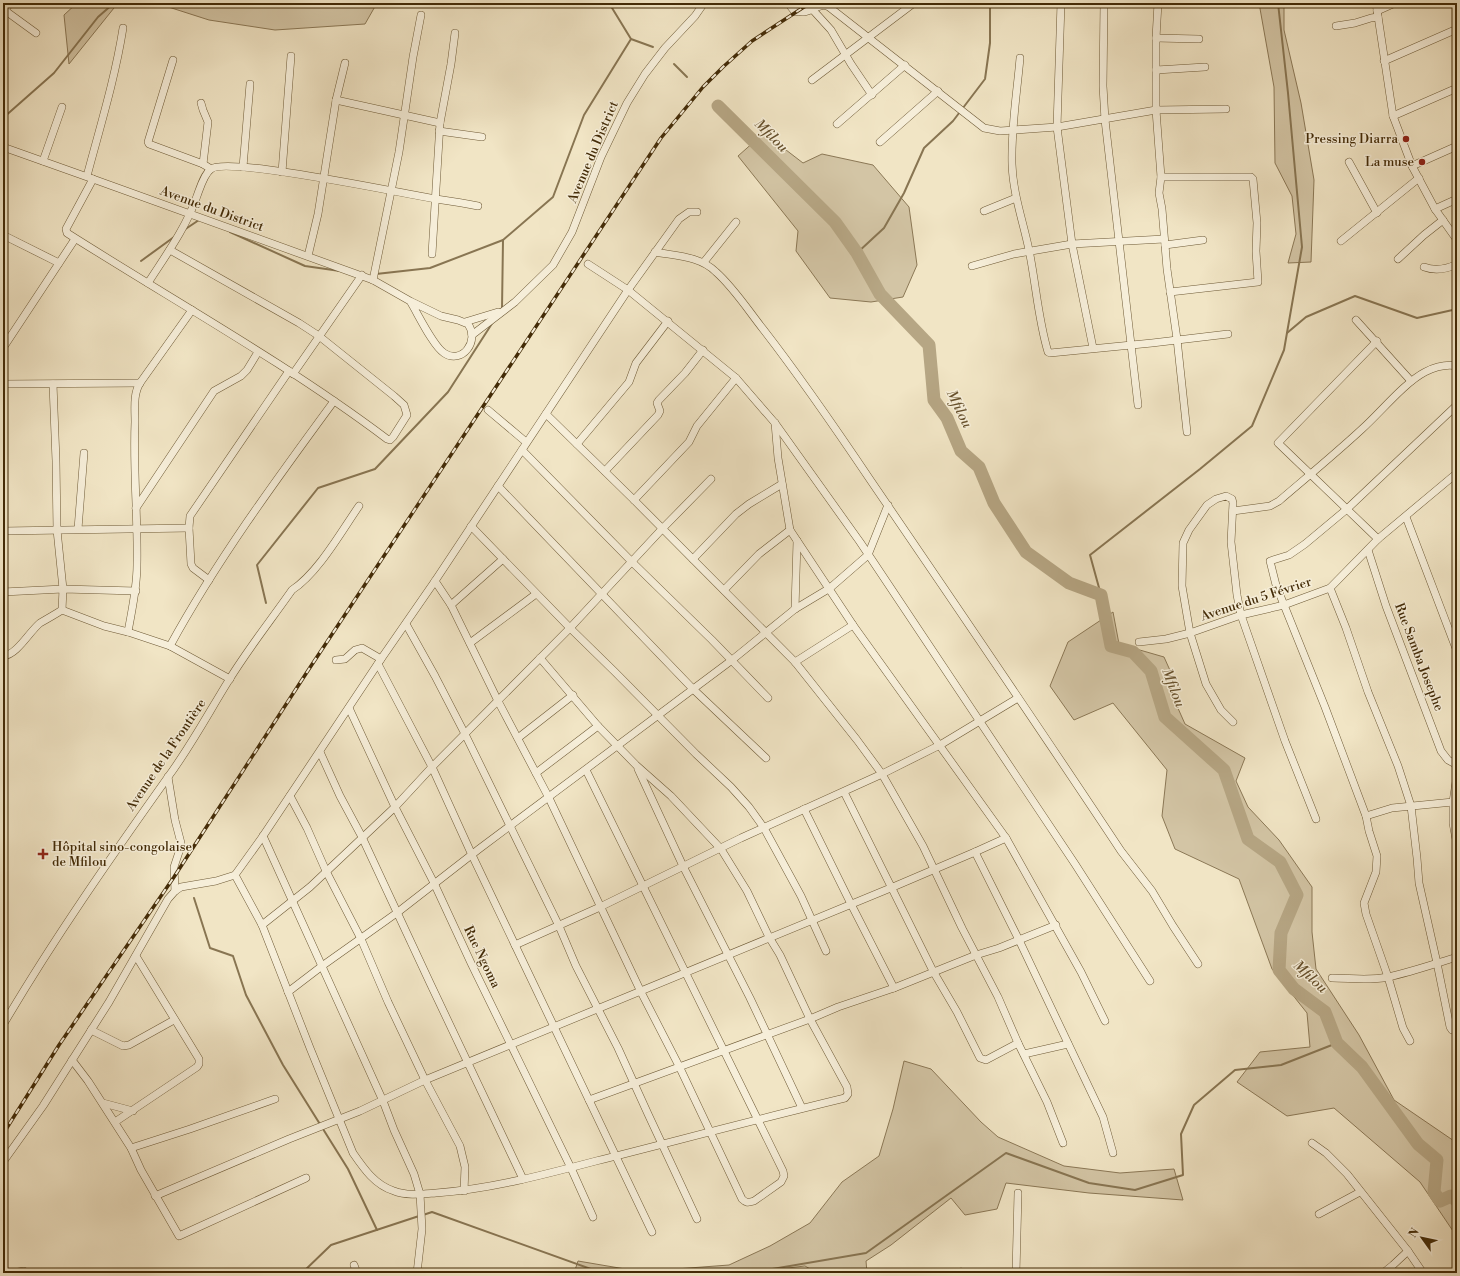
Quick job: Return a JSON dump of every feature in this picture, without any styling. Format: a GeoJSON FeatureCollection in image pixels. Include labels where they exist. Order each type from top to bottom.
{"type":"FeatureCollection","features":[{"type":"Feature","properties":{"kind":"street"},"geometry":{"type":"LineString","coordinates":[[11,3],[3,10],[36,33]]}},
{"type":"Feature","properties":{"kind":"street","name":"Avenue du District"},"geometry":{"type":"LineString","coordinates":[[410,301],[436,345],[448,356],[461,354],[468,350],[472,343],[472,335],[530,288],[553,265],[572,232],[601,158],[626,102],[665,48],[695,16],[704,3]]}},
{"type":"Feature","properties":{"kind":"street"},"geometry":{"type":"LineString","coordinates":[[788,3],[795,12],[804,12],[826,5],[984,128],[1000,131],[1012,131],[1057,127],[1105,120],[1156,110],[1226,109]]}},
{"type":"Feature","properties":{"kind":"street"},"geometry":{"type":"LineString","coordinates":[[812,80],[914,3]]}},
{"type":"Feature","properties":{"kind":"street"},"geometry":{"type":"LineString","coordinates":[[1061,3],[1057,127],[1072,244],[1093,348]]}},
{"type":"Feature","properties":{"kind":"street"},"geometry":{"type":"LineString","coordinates":[[1104,3],[1103,86],[1105,120],[1138,405]]}},
{"type":"Feature","properties":{"kind":"street"},"geometry":{"type":"LineString","coordinates":[[1158,3],[1156,38],[1156,110],[1161,177],[1159,193],[1187,432]]}},
{"type":"Feature","properties":{"kind":"street"},"geometry":{"type":"LineString","coordinates":[[1376,3],[1393,116],[1412,166],[1435,208],[1457,240]]}},
{"type":"Feature","properties":{"kind":"street"},"geometry":{"type":"LineString","coordinates":[[1336,26],[1355,23],[1371,18],[1395,3]]}},
{"type":"Feature","properties":{"kind":"street"},"geometry":{"type":"LineString","coordinates":[[812,9],[831,30],[872,95]]}},
{"type":"Feature","properties":{"kind":"street"},"geometry":{"type":"LineString","coordinates":[[373,280],[392,191],[421,15]]}},
{"type":"Feature","properties":{"kind":"street"},"geometry":{"type":"LineString","coordinates":[[123,28],[90,178],[66,231],[67,234],[291,372],[334,400],[390,440],[407,415],[404,405],[394,396],[319,336],[299,323],[170,250]]}},
{"type":"Feature","properties":{"kind":"street"},"geometry":{"type":"LineString","coordinates":[[1384,61],[1457,29]]}},
{"type":"Feature","properties":{"kind":"street"},"geometry":{"type":"LineString","coordinates":[[432,254],[439,131],[455,33]]}},
{"type":"Feature","properties":{"kind":"street"},"geometry":{"type":"LineString","coordinates":[[1156,38],[1199,39]]}},
{"type":"Feature","properties":{"kind":"street"},"geometry":{"type":"LineString","coordinates":[[282,172],[291,56]]}},
{"type":"Feature","properties":{"kind":"street"},"geometry":{"type":"LineString","coordinates":[[1020,58],[1012,131],[1012,165],[1016,198],[1029,250],[1048,352],[1131,345],[1228,334]]}},
{"type":"Feature","properties":{"kind":"street"},"geometry":{"type":"LineString","coordinates":[[173,60],[148,142],[150,145],[203,164],[211,169]]}},
{"type":"Feature","properties":{"kind":"street"},"geometry":{"type":"LineString","coordinates":[[308,256],[318,214],[336,100],[345,63]]}},
{"type":"Feature","properties":{"kind":"street"},"geometry":{"type":"LineString","coordinates":[[837,124],[905,65]]}},
{"type":"Feature","properties":{"kind":"street"},"geometry":{"type":"LineString","coordinates":[[1156,70],[1205,67]]}},
{"type":"Feature","properties":{"kind":"street"},"geometry":{"type":"LineString","coordinates":[[243,167],[250,84]]}},
{"type":"Feature","properties":{"kind":"street"},"geometry":{"type":"LineString","coordinates":[[1393,116],[1457,88]]}},
{"type":"Feature","properties":{"kind":"street"},"geometry":{"type":"LineString","coordinates":[[880,142],[938,91]]}},
{"type":"Feature","properties":{"kind":"street"},"geometry":{"type":"LineString","coordinates":[[336,100],[440,123]]}},
{"type":"Feature","properties":{"kind":"street"},"geometry":{"type":"LineString","coordinates":[[202,103],[208,122],[203,164]]}},
{"type":"Feature","properties":{"kind":"street"},"geometry":{"type":"LineString","coordinates":[[43,161],[62,107]]}},
{"type":"Feature","properties":{"kind":"street"},"geometry":{"type":"LineString","coordinates":[[439,131],[482,137]]}},
{"type":"Feature","properties":{"kind":"street"},"geometry":{"type":"LineString","coordinates":[[1412,166],[1457,146]]}},
{"type":"Feature","properties":{"kind":"street","name":"Avenue du District"},"geometry":{"type":"LineString","coordinates":[[3,148],[362,275],[441,316],[465,322],[504,310]]}},
{"type":"Feature","properties":{"kind":"street"},"geometry":{"type":"LineString","coordinates":[[1349,162],[1377,213]]}},
{"type":"Feature","properties":{"kind":"street"},"geometry":{"type":"LineString","coordinates":[[148,283],[170,250],[191,214],[199,192],[211,169],[220,166],[243,167],[324,178],[478,206]]}},
{"type":"Feature","properties":{"kind":"street"},"geometry":{"type":"LineString","coordinates":[[1161,177],[1251,177],[1253,179],[1255,197],[1258,282],[1170,292]]}},
{"type":"Feature","properties":{"kind":"street"},"geometry":{"type":"LineString","coordinates":[[1341,241],[1419,178]]}},
{"type":"Feature","properties":{"kind":"street"},"geometry":{"type":"LineString","coordinates":[[984,211],[1016,198]]}},
{"type":"Feature","properties":{"kind":"street"},"geometry":{"type":"LineString","coordinates":[[1435,208],[1457,199]]}},
{"type":"Feature","properties":{"kind":"street"},"geometry":{"type":"LineString","coordinates":[[3,1162],[39,1111],[109,1002],[168,899],[176,891],[186,885],[216,881],[235,875],[436,581],[526,442],[628,290],[679,219],[689,212],[697,212]]}},
{"type":"Feature","properties":{"kind":"street"},"geometry":{"type":"LineString","coordinates":[[1398,259],[1443,220]]}},
{"type":"Feature","properties":{"kind":"street"},"geometry":{"type":"LineString","coordinates":[[704,262],[736,222]]}},
{"type":"Feature","properties":{"kind":"street"},"geometry":{"type":"LineString","coordinates":[[3,235],[59,262]]}},
{"type":"Feature","properties":{"kind":"street"},"geometry":{"type":"LineString","coordinates":[[3,348],[59,262],[76,239]]}},
{"type":"Feature","properties":{"kind":"street"},"geometry":{"type":"LineString","coordinates":[[972,266],[1029,250],[1072,244],[1118,241],[1165,242],[1203,240]]}},
{"type":"Feature","properties":{"kind":"street"},"geometry":{"type":"LineString","coordinates":[[655,252],[704,262],[716,271],[729,285],[781,352],[809,389],[1121,851],[1152,891],[1198,964]]}},
{"type":"Feature","properties":{"kind":"street"},"geometry":{"type":"LineString","coordinates":[[588,264],[628,290],[668,321],[736,378],[775,423],[868,555],[981,722],[1150,981]]}},
{"type":"Feature","properties":{"kind":"street"},"geometry":{"type":"LineString","coordinates":[[1424,267],[1443,269],[1457,264]]}},
{"type":"Feature","properties":{"kind":"street"},"geometry":{"type":"LineString","coordinates":[[209,580],[193,568],[191,564],[189,528],[191,515],[291,372],[319,336],[362,275]]}},
{"type":"Feature","properties":{"kind":"street"},"geometry":{"type":"LineString","coordinates":[[128,632],[136,591],[137,566],[134,455],[136,393],[140,383],[192,310]]}},
{"type":"Feature","properties":{"kind":"street"},"geometry":{"type":"LineString","coordinates":[[1356,320],[1412,380]]}},
{"type":"Feature","properties":{"kind":"street"},"geometry":{"type":"LineString","coordinates":[[577,444],[629,382],[636,363],[668,321]]}},
{"type":"Feature","properties":{"kind":"street"},"geometry":{"type":"LineString","coordinates":[[465,322],[470,327],[472,335]]}},
{"type":"Feature","properties":{"kind":"street"},"geometry":{"type":"LineString","coordinates":[[1377,341],[1278,443],[1378,539]]}},
{"type":"Feature","properties":{"kind":"street"},"geometry":{"type":"LineString","coordinates":[[605,471],[658,415],[660,411],[658,403],[659,400],[685,373],[703,350]]}},
{"type":"Feature","properties":{"kind":"street"},"geometry":{"type":"LineString","coordinates":[[136,508],[214,391],[242,376],[258,352]]}},
{"type":"Feature","properties":{"kind":"street"},"geometry":{"type":"LineString","coordinates":[[1233,511],[1270,506],[1279,501],[1362,429],[1412,380],[1424,372],[1441,366],[1457,366]]}},
{"type":"Feature","properties":{"kind":"street"},"geometry":{"type":"LineString","coordinates":[[634,500],[689,442],[697,426],[736,378]]}},
{"type":"Feature","properties":{"kind":"street"},"geometry":{"type":"LineString","coordinates":[[3,384],[140,383]]}},
{"type":"Feature","properties":{"kind":"street"},"geometry":{"type":"LineString","coordinates":[[53,384],[57,530],[63,589],[62,610]]}},
{"type":"Feature","properties":{"kind":"street"},"geometry":{"type":"LineString","coordinates":[[170,646],[209,580],[277,479],[334,400]]}},
{"type":"Feature","properties":{"kind":"street"},"geometry":{"type":"LineString","coordinates":[[1410,1041],[1403,1028],[1388,977],[1366,914],[1364,903],[1376,872],[1377,856],[1366,816],[1325,707],[1276,585],[1270,561],[1288,555],[1299,548],[1347,509],[1457,405]]}},
{"type":"Feature","properties":{"kind":"street"},"geometry":{"type":"LineString","coordinates":[[488,410],[526,442]]}},
{"type":"Feature","properties":{"kind":"street"},"geometry":{"type":"LineString","coordinates":[[546,414],[605,471],[795,662],[882,774],[923,846],[998,997],[1018,1043],[1048,1102],[1063,1143]]}},
{"type":"Feature","properties":{"kind":"street"},"geometry":{"type":"LineString","coordinates":[[775,423],[778,458],[790,530],[830,588],[853,625],[989,812],[1006,838],[1081,972],[1105,1021]]}},
{"type":"Feature","properties":{"kind":"street"},"geometry":{"type":"LineString","coordinates":[[522,450],[632,562],[732,660],[768,698]]}},
{"type":"Feature","properties":{"kind":"street"},"geometry":{"type":"LineString","coordinates":[[78,529],[84,453]]}},
{"type":"Feature","properties":{"kind":"street","name":"Avenue du 5 Février"},"geometry":{"type":"LineString","coordinates":[[1139,642],[1166,639],[1190,633],[1240,615],[1284,605],[1330,588],[1378,539],[1457,473]]}},
{"type":"Feature","properties":{"kind":"street"},"geometry":{"type":"LineString","coordinates":[[262,925],[293,902],[395,807],[464,734],[602,595],[662,529],[711,479]]}},
{"type":"Feature","properties":{"kind":"street"},"geometry":{"type":"LineString","coordinates":[[693,559],[736,514],[749,504],[782,484]]}},
{"type":"Feature","properties":{"kind":"street"},"geometry":{"type":"LineString","coordinates":[[498,486],[693,689],[766,758]]}},
{"type":"Feature","properties":{"kind":"street"},"geometry":{"type":"LineString","coordinates":[[1233,722],[1222,710],[1206,684],[1190,633],[1182,586],[1183,543],[1189,530],[1207,505],[1216,499],[1226,496],[1232,499],[1234,503],[1231,542],[1240,615],[1285,741],[1316,819]]}},
{"type":"Feature","properties":{"kind":"street"},"geometry":{"type":"LineString","coordinates":[[288,992],[398,912],[434,883],[732,660],[795,609],[830,588],[868,555],[888,505]]}},
{"type":"Feature","properties":{"kind":"street","name":"Avenue de la Frontière"},"geometry":{"type":"LineString","coordinates":[[3,1025],[17,1000],[74,913],[148,803],[168,777],[190,744],[230,679],[292,590],[304,583],[359,506]]}},
{"type":"Feature","properties":{"kind":"street"},"geometry":{"type":"LineString","coordinates":[[1406,517],[1457,651]]}},
{"type":"Feature","properties":{"kind":"street"},"geometry":{"type":"LineString","coordinates":[[471,526],[536,594],[659,715],[749,807],[764,828],[826,951]]}},
{"type":"Feature","properties":{"kind":"street"},"geometry":{"type":"LineString","coordinates":[[3,531],[189,528]]}},
{"type":"Feature","properties":{"kind":"street"},"geometry":{"type":"LineString","coordinates":[[724,590],[759,554],[790,530]]}},
{"type":"Feature","properties":{"kind":"street"},"geometry":{"type":"LineString","coordinates":[[795,609],[797,541]]}},
{"type":"Feature","properties":{"kind":"street","name":"Rue Samba Josephe"},"geometry":{"type":"LineString","coordinates":[[1368,550],[1386,606],[1441,751],[1448,760],[1457,766]]}},
{"type":"Feature","properties":{"kind":"street"},"geometry":{"type":"LineString","coordinates":[[451,605],[503,559]]}},
{"type":"Feature","properties":{"kind":"street"},"geometry":{"type":"LineString","coordinates":[[436,581],[451,605],[498,701],[549,798],[600,907],[679,1066],[742,1199],[745,1202],[754,1202],[781,1182],[784,1176],[783,1171],[722,1050],[666,930],[586,770]]}},
{"type":"Feature","properties":{"kind":"street"},"geometry":{"type":"LineString","coordinates":[[1330,588],[1346,628],[1368,692],[1398,766],[1411,806],[1417,858],[1418,883],[1450,1027],[1452,1030],[1457,1031]]}},
{"type":"Feature","properties":{"kind":"street"},"geometry":{"type":"LineString","coordinates":[[3,592],[63,589],[136,591]]}},
{"type":"Feature","properties":{"kind":"street"},"geometry":{"type":"LineString","coordinates":[[470,643],[536,594]]}},
{"type":"Feature","properties":{"kind":"street"},"geometry":{"type":"LineString","coordinates":[[62,610],[104,626],[128,632],[170,646],[230,679]]}},
{"type":"Feature","properties":{"kind":"street"},"geometry":{"type":"LineString","coordinates":[[3,656],[10,654],[18,648],[39,624],[62,610]]}},
{"type":"Feature","properties":{"kind":"street"},"geometry":{"type":"LineString","coordinates":[[406,624],[435,676],[559,926],[576,966],[618,1048],[697,1219]]}},
{"type":"Feature","properties":{"kind":"street"},"geometry":{"type":"LineString","coordinates":[[795,662],[853,625]]}},
{"type":"Feature","properties":{"kind":"street"},"geometry":{"type":"LineString","coordinates":[[336,660],[345,659],[355,650],[362,648],[380,661],[432,767],[472,855],[652,1232]]}},
{"type":"Feature","properties":{"kind":"street"},"geometry":{"type":"LineString","coordinates":[[235,875],[262,925],[353,1153],[363,1168],[375,1181],[394,1192],[420,1194],[464,1191],[523,1179],[845,1098],[848,1094],[847,1087],[810,1019],[780,955],[769,937],[747,891],[721,849],[671,796],[636,765],[598,726],[540,658]]}},
{"type":"Feature","properties":{"kind":"street"},"geometry":{"type":"LineString","coordinates":[[518,738],[572,695]]}},
{"type":"Feature","properties":{"kind":"street"},"geometry":{"type":"LineString","coordinates":[[515,945],[600,907],[683,866],[940,746],[1018,698]]}},
{"type":"Feature","properties":{"kind":"street","name":"Rue Ngoma"},"geometry":{"type":"LineString","coordinates":[[349,708],[395,807],[434,883],[571,1168],[593,1217]]}},
{"type":"Feature","properties":{"kind":"street"},"geometry":{"type":"LineString","coordinates":[[536,773],[598,726]]}},
{"type":"Feature","properties":{"kind":"street"},"geometry":{"type":"LineString","coordinates":[[320,752],[340,796],[362,837],[398,912],[523,1179]]}},
{"type":"Feature","properties":{"kind":"street"},"geometry":{"type":"LineString","coordinates":[[636,765],[683,866],[767,1034],[802,1108]]}},
{"type":"Feature","properties":{"kind":"street"},"geometry":{"type":"LineString","coordinates":[[1457,775],[1453,802],[1453,823],[1457,845]]}},
{"type":"Feature","properties":{"kind":"street"},"geometry":{"type":"LineString","coordinates":[[168,777],[175,820],[181,843],[174,867],[176,891]]}},
{"type":"Feature","properties":{"kind":"street"},"geometry":{"type":"LineString","coordinates":[[844,792],[933,971],[957,1012],[980,1058],[986,1060],[1018,1043]]}},
{"type":"Feature","properties":{"kind":"street"},"geometry":{"type":"LineString","coordinates":[[290,796],[361,939],[388,1002],[425,1080],[460,1146],[465,1167],[464,1191]]}},
{"type":"Feature","properties":{"kind":"street"},"geometry":{"type":"LineString","coordinates":[[1366,816],[1392,808],[1453,802]]}},
{"type":"Feature","properties":{"kind":"street"},"geometry":{"type":"LineString","coordinates":[[804,809],[894,988]]}},
{"type":"Feature","properties":{"kind":"street"},"geometry":{"type":"LineString","coordinates":[[263,836],[383,1101],[394,1130],[414,1174],[420,1194],[422,1228],[417,1273]]}},
{"type":"Feature","properties":{"kind":"street"},"geometry":{"type":"LineString","coordinates":[[155,1196],[383,1101],[425,1080],[641,992],[769,937],[812,921],[1006,838]]}},
{"type":"Feature","properties":{"kind":"street"},"geometry":{"type":"LineString","coordinates":[[975,852],[1019,940],[1103,1117],[1113,1153]]}},
{"type":"Feature","properties":{"kind":"street"},"geometry":{"type":"LineString","coordinates":[[589,1100],[810,1019],[838,1007],[894,988],[933,971],[1056,926]]}},
{"type":"Feature","properties":{"kind":"street"},"geometry":{"type":"LineString","coordinates":[[115,1122],[200,1064],[199,1059],[136,956]]}},
{"type":"Feature","properties":{"kind":"street"},"geometry":{"type":"LineString","coordinates":[[1332,978],[1368,980],[1388,977],[1457,957]]}},
{"type":"Feature","properties":{"kind":"street"},"geometry":{"type":"LineString","coordinates":[[91,1030],[123,1046],[128,1045],[174,1020]]}},
{"type":"Feature","properties":{"kind":"street"},"geometry":{"type":"LineString","coordinates":[[1024,1054],[1068,1044]]}},
{"type":"Feature","properties":{"kind":"street"},"geometry":{"type":"LineString","coordinates":[[72,1060],[88,1080],[131,1148],[155,1196],[179,1236],[306,1178]]}},
{"type":"Feature","properties":{"kind":"street"},"geometry":{"type":"LineString","coordinates":[[131,1148],[275,1099]]}},
{"type":"Feature","properties":{"kind":"street"},"geometry":{"type":"LineString","coordinates":[[103,1103],[133,1111]]}},
{"type":"Feature","properties":{"kind":"street"},"geometry":{"type":"LineString","coordinates":[[1312,1143],[1326,1153],[1346,1174],[1408,1251],[1423,1273]]}},
{"type":"Feature","properties":{"kind":"street"},"geometry":{"type":"LineString","coordinates":[[1319,1214],[1360,1192]]}},
{"type":"Feature","properties":{"kind":"street"},"geometry":{"type":"LineString","coordinates":[[1016,1273],[1018,1193]]}},
{"type":"Feature","properties":{"kind":"street"},"geometry":{"type":"LineString","coordinates":[[1382,1273],[1408,1251]]}},
{"type":"Feature","properties":{"kind":"street"},"geometry":{"type":"LineString","coordinates":[[354,1265],[357,1273]]}},
{"type":"Feature","properties":{"kind":"street"},"geometry":{"type":"LineString","coordinates":[[12,1273],[24,1271],[27,1273]]}},
{"type":"Feature","properties":{"kind":"shaded area"},"geometry":{"type":"Polygon","coordinates":[[[77,3],[118,3],[69,64],[64,15],[77,3]]]}},
{"type":"Feature","properties":{"kind":"shaded area"},"geometry":{"type":"Polygon","coordinates":[[[156,3],[377,3],[365,24],[275,30],[209,20],[156,3]]]}},
{"type":"Feature","properties":{"kind":"shaded area"},"geometry":{"type":"Polygon","coordinates":[[[444,3],[481,3],[482,7],[444,3]]]}},
{"type":"Feature","properties":{"kind":"shaded area"},"geometry":{"type":"Polygon","coordinates":[[[1259,3],[1284,3],[1284,30],[1301,103],[1314,180],[1311,262],[1288,263],[1296,234],[1292,196],[1275,163],[1274,87],[1259,3]]]}},
{"type":"Feature","properties":{"kind":"shaded area"},"geometry":{"type":"Polygon","coordinates":[[[764,133],[803,163],[822,154],[873,165],[909,207],[917,265],[903,297],[871,302],[830,298],[796,251],[798,231],[738,156],[764,133]]]}},
{"type":"Feature","properties":{"kind":"shaded area"},"geometry":{"type":"Polygon","coordinates":[[[1113,612],[1119,644],[1164,657],[1173,677],[1169,688],[1185,724],[1245,758],[1236,781],[1248,807],[1279,840],[1312,887],[1312,932],[1316,969],[1359,1035],[1394,1100],[1457,1143],[1457,1237],[1420,1182],[1334,1108],[1287,1116],[1237,1082],[1260,1052],[1310,1047],[1307,1013],[1272,969],[1239,879],[1175,849],[1162,816],[1167,770],[1113,703],[1074,720],[1050,686],[1068,642],[1113,612]]]}},
{"type":"Feature","properties":{"kind":"shaded area"},"geometry":{"type":"Polygon","coordinates":[[[904,1061],[931,1069],[981,1122],[998,1137],[1064,1166],[1120,1173],[1174,1169],[1183,1200],[1089,1193],[1006,1183],[997,1209],[965,1215],[951,1198],[891,1245],[866,1261],[867,1273],[817,1273],[805,1266],[762,1271],[761,1273],[574,1273],[578,1261],[631,1270],[676,1269],[729,1265],[770,1246],[810,1223],[842,1182],[879,1156],[893,1109],[904,1061]]]}},
{"type":"Feature","properties":{"kind":"waterway"},"geometry":{"type":"LineString","coordinates":[[3,118],[54,73],[98,17],[114,3]]}},
{"type":"Feature","properties":{"kind":"waterway","name":"Mfilou"},"geometry":{"type":"LineString","coordinates":[[194,3],[201,7],[212,3]]}},
{"type":"Feature","properties":{"kind":"waterway","name":"Mfilou"},"geometry":{"type":"LineString","coordinates":[[284,3],[288,6],[303,3]]}},
{"type":"Feature","properties":{"kind":"waterway","name":"Mfilou"},"geometry":{"type":"LineString","coordinates":[[609,3],[631,39],[653,47]]}},
{"type":"Feature","properties":{"kind":"waterway"},"geometry":{"type":"LineString","coordinates":[[857,253],[884,228],[904,193],[924,148],[953,121],[985,79],[990,43],[990,3]]}},
{"type":"Feature","properties":{"kind":"waterway"},"geometry":{"type":"LineString","coordinates":[[1101,595],[1090,555],[1200,469],[1252,426],[1284,350],[1302,247],[1278,3]]}},
{"type":"Feature","properties":{"kind":"waterway"},"geometry":{"type":"LineString","coordinates":[[376,274],[430,268],[503,240],[553,197],[584,115],[631,39]]}},
{"type":"Feature","properties":{"kind":"waterway","name":"Mfilou"},"geometry":{"type":"LineString","coordinates":[[674,64],[687,77]]}},
{"type":"Feature","properties":{"kind":"waterway","name":"Mfilou"},"geometry":{"type":"LineString","coordinates":[[718,106],[835,222],[857,253],[880,294],[929,345],[934,400],[947,418],[961,451],[979,467],[994,503],[1026,552],[1069,583],[1101,595],[1111,646],[1133,652],[1151,671],[1165,717],[1224,770],[1248,839],[1280,862],[1297,895],[1281,933],[1279,970],[1294,989],[1325,1012],[1337,1043],[1362,1067],[1418,1144],[1437,1160],[1434,1192],[1440,1201],[1451,1196],[1457,1201]]}},
{"type":"Feature","properties":{"kind":"waterway"},"geometry":{"type":"LineString","coordinates":[[184,230],[199,220]]}},
{"type":"Feature","properties":{"kind":"waterway"},"geometry":{"type":"LineString","coordinates":[[230,232],[305,266],[340,271]]}},
{"type":"Feature","properties":{"kind":"waterway"},"geometry":{"type":"LineString","coordinates":[[141,261],[174,237]]}},
{"type":"Feature","properties":{"kind":"waterway"},"geometry":{"type":"LineString","coordinates":[[502,309],[503,240]]}},
{"type":"Feature","properties":{"kind":"waterway"},"geometry":{"type":"LineString","coordinates":[[1287,333],[1306,317],[1355,296],[1417,318],[1457,309]]}},
{"type":"Feature","properties":{"kind":"waterway"},"geometry":{"type":"LineString","coordinates":[[266,603],[257,565],[318,488],[375,469],[448,392],[493,322]]}},
{"type":"Feature","properties":{"kind":"waterway"},"geometry":{"type":"LineString","coordinates":[[194,898],[210,948],[233,956],[246,995],[283,1065],[348,1169],[377,1230]]}},
{"type":"Feature","properties":{"kind":"waterway"},"geometry":{"type":"LineString","coordinates":[[758,1273],[761,1271],[866,1253],[1006,1153],[1089,1183],[1135,1190],[1183,1175],[1181,1134],[1194,1105],[1235,1070],[1281,1065],[1337,1043]]}},
{"type":"Feature","properties":{"kind":"waterway"},"geometry":{"type":"LineString","coordinates":[[423,1215],[432,1212],[602,1273]]}},
{"type":"Feature","properties":{"kind":"waterway"},"geometry":{"type":"LineString","coordinates":[[302,1273],[331,1245],[419,1216]]}},
{"type":"Feature","properties":{"kind":"railway"},"geometry":{"type":"LineString","coordinates":[[3,1134],[59,1045],[174,877],[309,669],[661,138],[703,87],[723,67],[752,41],[810,3]]}},
{"type":"Feature","properties":{"kind":"place","name":"Pressing Diarra"},"geometry":{"type":"Point","coordinates":[1406,139]}},
{"type":"Feature","properties":{"kind":"place","name":"La muse"},"geometry":{"type":"Point","coordinates":[1422,162]}},
{"type":"Feature","properties":{"kind":"place","name":"Hôpital sino-congolaise de Mfilou"},"geometry":{"type":"Point","coordinates":[43,854]}}]}
